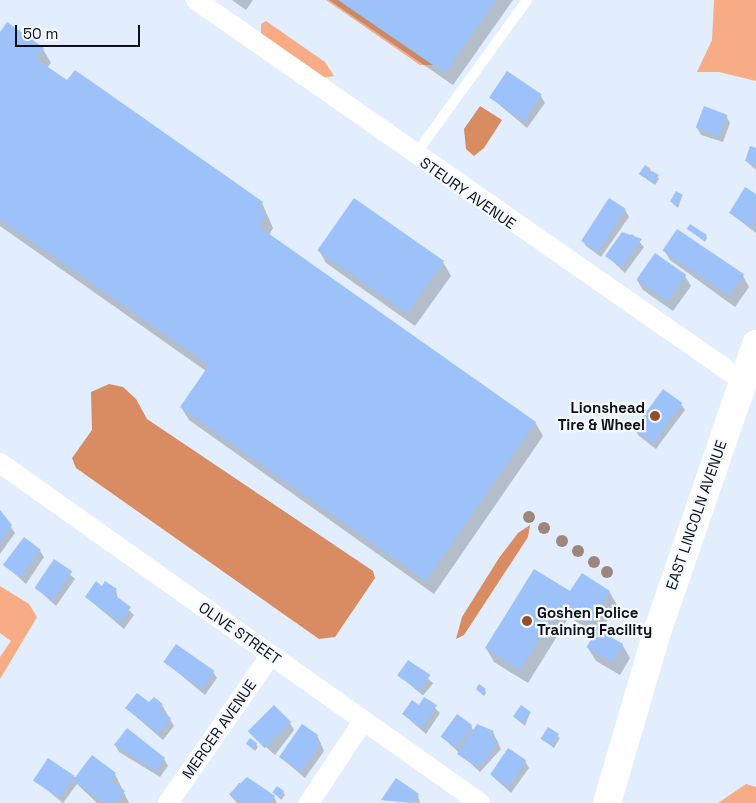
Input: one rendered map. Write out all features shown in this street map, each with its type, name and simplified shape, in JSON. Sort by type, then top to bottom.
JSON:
[{"type":"main road","name":"EAST LINCOLN AVENUE","points":[[607,803],[656,634],[756,344]]},
{"type":"street","name":"STEURY AVENUE","points":[[196,0],[415,155],[743,381]]},
{"type":"street","name":"OLIVE STREET","points":[[0,463],[480,803]]},
{"type":"street","name":"MERCER AVENUE","points":[[168,803],[271,655]]},
{"type":"street","points":[[309,803],[363,721]]},
{"type":"lane","points":[[415,155],[527,0]]},
{"type":"shaded area","points":[[326,0],[338,0],[433,65],[420,65]]},
{"type":"shaded area","points":[[714,0],[756,0],[756,81],[719,72],[697,72],[712,40]]},
{"type":"shaded area","points":[[266,21],[325,62],[334,76],[322,78],[261,35],[261,24]]},
{"type":"shaded area","points":[[480,106],[502,120],[484,148],[474,156],[466,149],[464,129]]},
{"type":"shaded area","points":[[109,384],[123,387],[136,399],[147,419],[373,571],[375,578],[335,637],[319,639],[76,468],[72,458],[92,430],[91,392]]},
{"type":"shaded area","points":[[530,525],[528,537],[464,635],[456,639],[462,617],[499,558],[518,533]]},
{"type":"shaded area","points":[[0,586],[29,604],[37,617],[0,679],[0,657],[11,641],[0,633]]},
{"type":"shaded area","points":[[746,784],[756,787],[756,803],[718,803]]},
{"type":"building","points":[[339,0],[496,0],[445,73]]},
{"type":"building","points":[[7,22],[44,48],[36,59],[67,80],[75,70],[263,202],[259,208],[266,213],[258,226],[536,422],[426,581],[180,407],[209,365],[0,219],[0,32]]},
{"type":"building","points":[[507,71],[542,94],[524,121],[489,98]]},
{"type":"building","points":[[704,106],[727,115],[719,136],[696,127]]},
{"type":"building","points":[[750,146],[756,148],[756,165],[745,161]]},
{"type":"building","points":[[645,165],[651,169],[645,178],[639,174]]},
{"type":"building","points":[[652,171],[659,175],[653,183],[646,179]]},
{"type":"building","points":[[745,187],[756,194],[753,228],[729,213]]},
{"type":"building","points":[[676,191],[683,195],[677,205],[670,201]]},
{"type":"building","points":[[354,198],[444,261],[407,314],[317,250]]},
{"type":"building","points":[[609,198],[626,209],[598,252],[581,241]]},
{"type":"building","points":[[690,224],[707,235],[704,240],[687,229]]},
{"type":"building","points":[[677,229],[744,274],[730,296],[662,251]]},
{"type":"building","points":[[622,232],[642,239],[621,267],[605,256]]},
{"type":"building","points":[[655,253],[686,275],[668,301],[637,279]]},
{"type":"building","points":[[663,389],[682,403],[653,444],[634,429]]},
{"type":"building","points":[[0,510],[12,525],[0,543]]},
{"type":"building","points":[[24,537],[41,550],[20,578],[3,565]]},
{"type":"building","points":[[54,559],[72,571],[53,600],[34,588]]},
{"type":"building","points":[[534,569],[570,591],[582,573],[610,591],[590,623],[561,605],[520,670],[485,648]]},
{"type":"building","points":[[96,581],[102,586],[105,581],[117,589],[113,594],[131,607],[120,623],[85,597]]},
{"type":"building","points":[[597,629],[623,644],[612,662],[586,647]]},
{"type":"building","points":[[176,644],[215,671],[202,689],[163,662]]},
{"type":"building","points":[[408,660],[430,675],[420,691],[397,676]]},
{"type":"building","points":[[479,684],[486,689],[482,694],[476,689]]},
{"type":"building","points":[[137,693],[149,702],[154,697],[163,704],[159,709],[171,718],[159,734],[125,708]]},
{"type":"building","points":[[424,697],[437,705],[422,728],[402,714],[412,700],[419,705]]},
{"type":"building","points":[[274,705],[291,722],[265,748],[248,731]]},
{"type":"building","points":[[521,705],[531,712],[523,723],[513,716]]},
{"type":"building","points":[[457,714],[472,725],[456,748],[441,737]]},
{"type":"building","points":[[302,724],[318,735],[315,739],[321,743],[301,772],[279,757]]},
{"type":"building","points":[[477,724],[494,731],[491,736],[498,741],[484,763],[475,766],[457,754]]},
{"type":"building","points":[[548,727],[559,734],[552,746],[541,739]]},
{"type":"building","points":[[127,728],[165,758],[156,771],[114,745]]},
{"type":"building","points":[[250,738],[257,743],[253,749],[246,744]]},
{"type":"building","points":[[508,748],[526,760],[508,787],[490,775]]},
{"type":"building","points":[[92,755],[116,773],[110,780],[125,791],[116,803],[103,803],[73,780]]},
{"type":"building","points":[[48,758],[75,776],[59,798],[33,780]]},
{"type":"building","points":[[247,777],[275,796],[270,803],[241,803],[229,794]]},
{"type":"building","points":[[396,778],[419,794],[412,803],[381,800]]},
{"type":"building","points":[[277,786],[284,791],[280,798],[272,792]]},
{"type":"place","name":"Lionshead Tire & Wheel","points":[[655,416]]},
{"type":"place","name":"Goshen Police Training Facility","points":[[527,621]]}]
